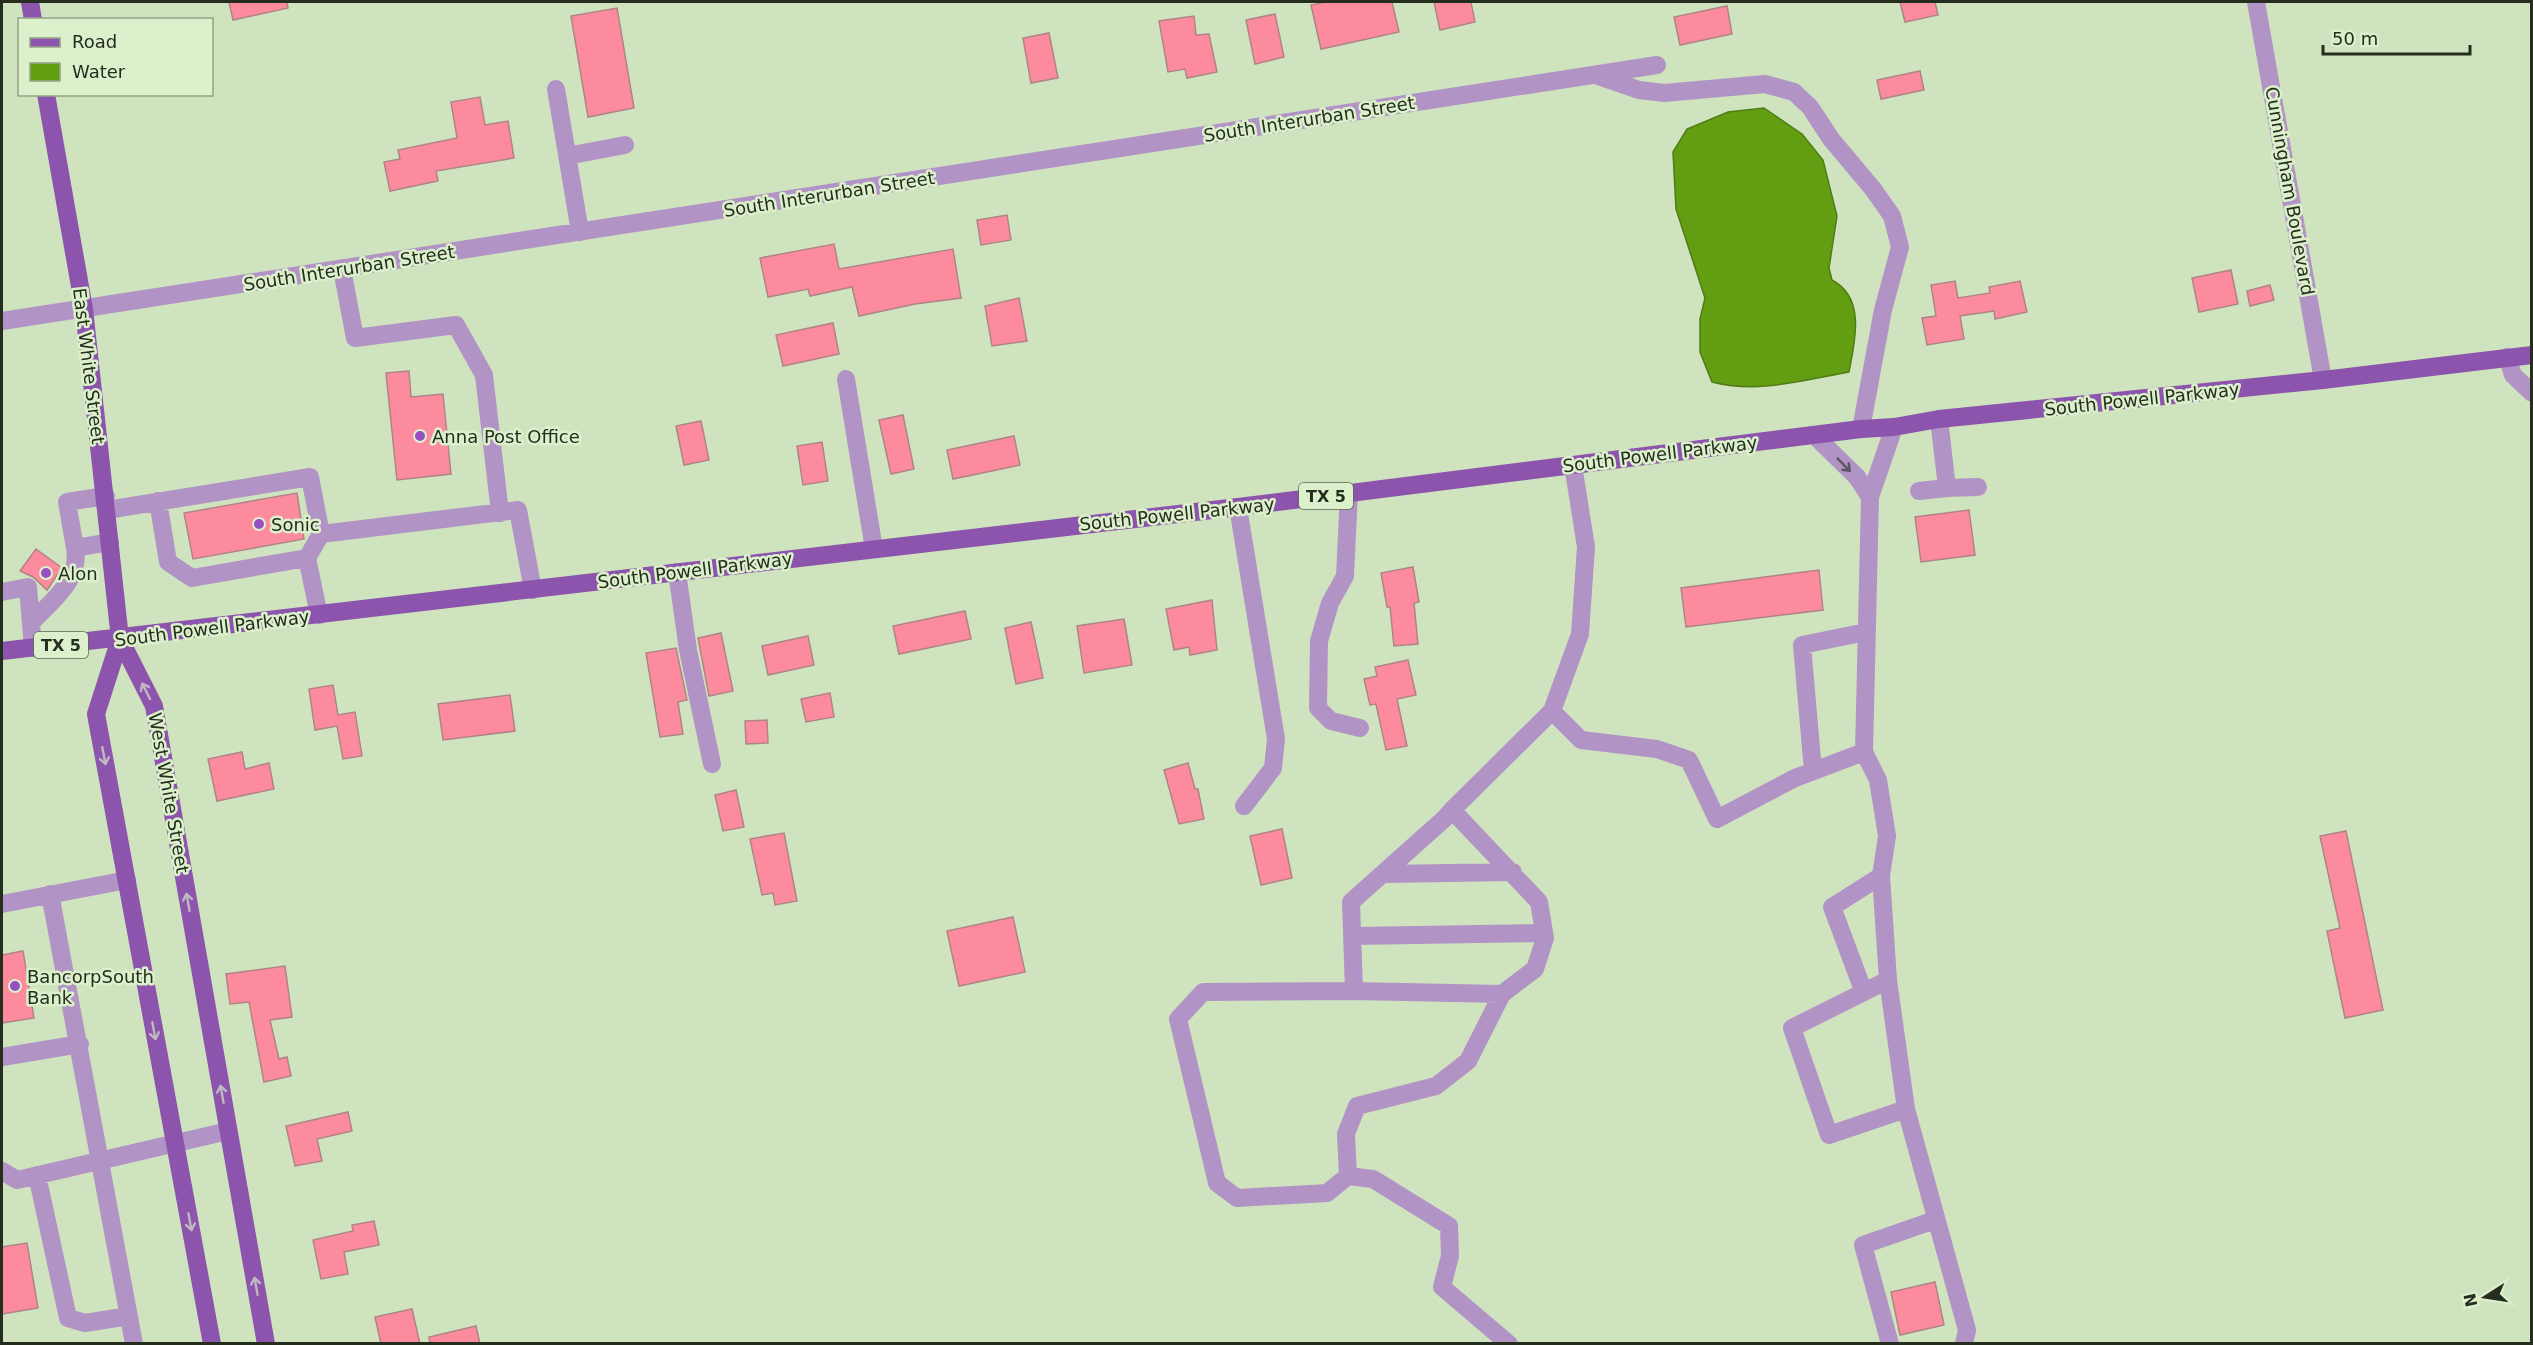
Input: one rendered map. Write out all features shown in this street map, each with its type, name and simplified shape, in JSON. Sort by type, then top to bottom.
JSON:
[{"type":"main road","points":[[30,2],[33,18]]},
{"type":"main road","name":"East White Street","points":[[46,96],[84,309],[120,639]]},
{"type":"main road","name":"South Powell Parkway","points":[[2,651],[1238,507],[1861,429],[1894,427],[1939,419],[2323,380],[2532,354]]},
{"type":"main road","points":[[120,639],[96,714],[212,1344]]},
{"type":"main road","name":"West White Street","points":[[120,639],[154,706],[266,1344]]},
{"type":"street","name":"Cunningham Boulevard","points":[[2256,2],[2323,380]]},
{"type":"street","name":"South Interurban Street","points":[[2,321],[1657,65]]},
{"type":"street","points":[[1596,75],[1639,90],[1664,93],[1765,84],[1794,92],[1810,107],[1830,139],[1873,189],[1892,216],[1900,247],[1883,310],[1861,429]]},
{"type":"street","points":[[556,88],[580,232]]},
{"type":"street","points":[[567,156],[626,145]]},
{"type":"street","points":[[342,269],[355,338],[456,325],[484,375],[500,513]]},
{"type":"street","points":[[2507,357],[2513,375],[2532,393]]},
{"type":"street","points":[[846,379],[874,549]]},
{"type":"street","points":[[1939,419],[1947,488]]},
{"type":"street","points":[[1894,427],[1870,497],[1864,752],[1878,780],[1887,836],[1881,876],[1888,980],[1906,1109],[1967,1330],[1964,1344]]},
{"type":"street","points":[[1814,435],[1857,477],[1870,497]]},
{"type":"street","points":[[1354,991],[1352,902],[1385,874],[1552,711],[1580,634],[1586,547],[1573,465]]},
{"type":"street","points":[[31,623],[72,579],[77,561],[67,502],[158,501],[310,477],[321,534],[307,558],[319,615]]},
{"type":"street","points":[[1919,490],[1977,487]]},
{"type":"street","points":[[1349,493],[1345,576],[1330,603],[1319,641],[1317,708],[1331,721],[1360,728]]},
{"type":"street","points":[[158,501],[168,562],[192,578],[307,558]]},
{"type":"street","points":[[1238,507],[1276,739],[1273,768],[1244,806]]},
{"type":"street","points":[[321,534],[518,510],[532,590]]},
{"type":"street","points":[[75,548],[110,542]]},
{"type":"street","points":[[677,572],[688,650],[712,764]]},
{"type":"street","points":[[2,592],[28,587],[33,648]]},
{"type":"street","points":[[1814,771],[1802,645],[1866,632]]},
{"type":"street","points":[[1552,711],[1581,740],[1657,749],[1689,760],[1717,819],[1814,771],[1864,752]]},
{"type":"street","points":[[1348,1176],[1346,1134],[1357,1106],[1436,1086],[1468,1061],[1502,994],[1535,969],[1545,938],[1539,902],[1452,810]]},
{"type":"street","points":[[1385,874],[1513,872]]},
{"type":"street","points":[[1863,990],[1832,907],[1881,876]]},
{"type":"street","points":[[2,903],[127,880]]},
{"type":"street","points":[[51,894],[102,1160],[134,1344]]},
{"type":"street","points":[[1353,936],[1544,933]]},
{"type":"street","points":[[1888,980],[1863,990],[1792,1028],[1829,1135],[1906,1109]]},
{"type":"street","points":[[1502,994],[1354,991],[1203,992],[1178,1019],[1217,1183],[1237,1198],[1328,1193],[1348,1176],[1373,1179],[1449,1226],[1450,1256],[1442,1287],[1509,1344]]},
{"type":"street","points":[[2,1057],[80,1044]]},
{"type":"street","points":[[2,1172],[17,1179],[228,1131]]},
{"type":"street","points":[[38,1175],[68,1318],[85,1323],[129,1316]]},
{"type":"street","points":[[1890,1344],[1863,1245],[1935,1220]]},
{"type":"water","points":[[1764,108],[1802,134],[1823,160],[1837,216],[1829,268],[1832,280],[1843,288],[1850,298],[1854,309],[1855,334],[1849,372],[1798,382],[1746,387],[1712,382],[1700,352],[1700,319],[1705,298],[1676,209],[1673,152],[1687,129],[1728,112]]},
{"type":"building","points":[[229,2],[287,2],[288,8],[233,20]]},
{"type":"building","points":[[1326,2],[1392,2],[1399,32],[1321,49],[1311,5]]},
{"type":"building","points":[[1434,2],[1471,2],[1475,22],[1440,30]]},
{"type":"building","points":[[1900,2],[1935,2],[1938,15],[1905,22]]},
{"type":"building","points":[[1727,6],[1732,34],[1680,45],[1674,17]]},
{"type":"building","points":[[617,8],[634,108],[588,117],[571,16]]},
{"type":"building","points":[[1275,14],[1284,57],[1255,64],[1246,20]]},
{"type":"building","points":[[1194,16],[1196,35],[1209,34],[1217,72],[1187,78],[1185,69],[1168,72],[1159,21]]},
{"type":"building","points":[[1049,33],[1058,78],[1031,83],[1023,38]]},
{"type":"building","points":[[1920,71],[1924,90],[1881,99],[1877,80]]},
{"type":"building","points":[[480,97],[485,125],[508,121],[514,158],[436,171],[438,181],[390,191],[384,162],[400,159],[398,150],[457,138],[451,102]]},
{"type":"building","points":[[1007,215],[1011,240],[981,245],[977,220]]},
{"type":"building","points":[[834,244],[839,269],[953,249],[961,298],[915,304],[859,316],[852,287],[810,296],[808,289],[768,297],[760,258]]},
{"type":"building","points":[[2231,270],[2238,304],[2199,312],[2192,278]]},
{"type":"building","points":[[1955,281],[1958,298],[1990,293],[1989,287],[2020,281],[2027,312],[1995,319],[1994,311],[1960,316],[1964,339],[1927,345],[1922,318],[1936,316],[1931,285]]},
{"type":"building","points":[[2270,285],[2274,300],[2250,306],[2247,291]]},
{"type":"building","points":[[1019,298],[1027,341],[992,346],[985,306]]},
{"type":"building","points":[[833,323],[839,354],[783,366],[776,335]]},
{"type":"building","name":"Anna Post Office","points":[[409,371],[411,397],[443,394],[451,474],[397,480],[386,373]]},
{"type":"building","points":[[903,415],[914,469],[891,474],[879,420]]},
{"type":"building","points":[[701,421],[709,460],[684,465],[676,426]]},
{"type":"building","points":[[1014,436],[1020,465],[953,479],[947,450]]},
{"type":"building","points":[[822,442],[828,481],[803,485],[797,446]]},
{"type":"building","name":"Sonic","points":[[297,493],[304,539],[193,559],[184,513]]},
{"type":"building","points":[[1969,510],[1975,555],[1921,562],[1915,517]]},
{"type":"building","name":"Alon","points":[[36,549],[62,568],[47,590],[33,577],[20,571]]},
{"type":"building","points":[[1413,567],[1419,602],[1414,603],[1418,644],[1394,646],[1390,607],[1387,607],[1381,573]]},
{"type":"building","points":[[1819,570],[1823,610],[1686,627],[1681,588]]},
{"type":"building","points":[[1212,600],[1217,650],[1190,655],[1189,647],[1174,650],[1166,609]]},
{"type":"building","points":[[965,611],[971,639],[899,654],[893,626]]},
{"type":"building","points":[[1124,619],[1132,665],[1084,673],[1077,626]]},
{"type":"building","points":[[1031,622],[1043,678],[1016,684],[1005,628]]},
{"type":"building","points":[[721,633],[733,691],[709,696],[698,638]]},
{"type":"building","points":[[808,636],[814,665],[768,675],[762,646]]},
{"type":"building","points":[[676,648],[687,700],[678,702],[683,734],[660,737],[646,653]]},
{"type":"building","points":[[1408,660],[1416,695],[1397,699],[1407,746],[1386,750],[1376,704],[1370,705],[1364,679],[1377,676],[1375,667]]},
{"type":"building","points":[[333,685],[338,715],[355,712],[362,756],[343,759],[337,726],[315,730],[309,689]]},
{"type":"building","points":[[830,693],[834,717],[806,722],[801,699]]},
{"type":"building","points":[[510,695],[515,731],[443,740],[438,704]]},
{"type":"building","points":[[767,720],[768,743],[746,744],[745,721]]},
{"type":"building","points":[[242,752],[245,769],[269,763],[274,789],[217,801],[208,759]]},
{"type":"building","points":[[1188,763],[1195,789],[1198,789],[1204,819],[1179,824],[1164,770]]},
{"type":"building","points":[[736,790],[744,827],[723,831],[715,795]]},
{"type":"building","points":[[1282,829],[1292,878],[1261,885],[1250,836]]},
{"type":"building","points":[[2346,831],[2383,1010],[2345,1018],[2327,931],[2340,928],[2320,836]]},
{"type":"building","points":[[784,833],[797,901],[775,905],[773,893],[762,895],[750,839]]},
{"type":"building","points":[[1013,917],[1025,972],[959,986],[947,931]]},
{"type":"building","name":"BancorpSouth Bank","points":[[23,951],[34,1018],[2,1023],[2,955]]},
{"type":"building","points":[[285,966],[292,1017],[270,1020],[279,1059],[287,1057],[291,1076],[264,1082],[249,1002],[230,1004],[226,974]]},
{"type":"building","points":[[348,1112],[352,1131],[317,1139],[322,1161],[295,1166],[286,1126]]},
{"type":"building","points":[[374,1221],[379,1245],[344,1252],[348,1274],[321,1279],[313,1240],[353,1231],[352,1225]]},
{"type":"building","points":[[27,1243],[38,1308],[2,1314],[2,1247]]},
{"type":"building","points":[[1935,1282],[1944,1325],[1900,1335],[1891,1292]]},
{"type":"building","points":[[412,1309],[420,1344],[381,1344],[375,1317]]},
{"type":"building","points":[[476,1326],[480,1344],[430,1344],[429,1337]]},
{"type":"place","name":"Anna Post Office","points":[[420,436]]},
{"type":"place","name":"Sonic","points":[[259,524]]},
{"type":"place","name":"Alon","points":[[46,573]]},
{"type":"place","name":"BancorpSouth Bank","points":[[15,986]]}]
